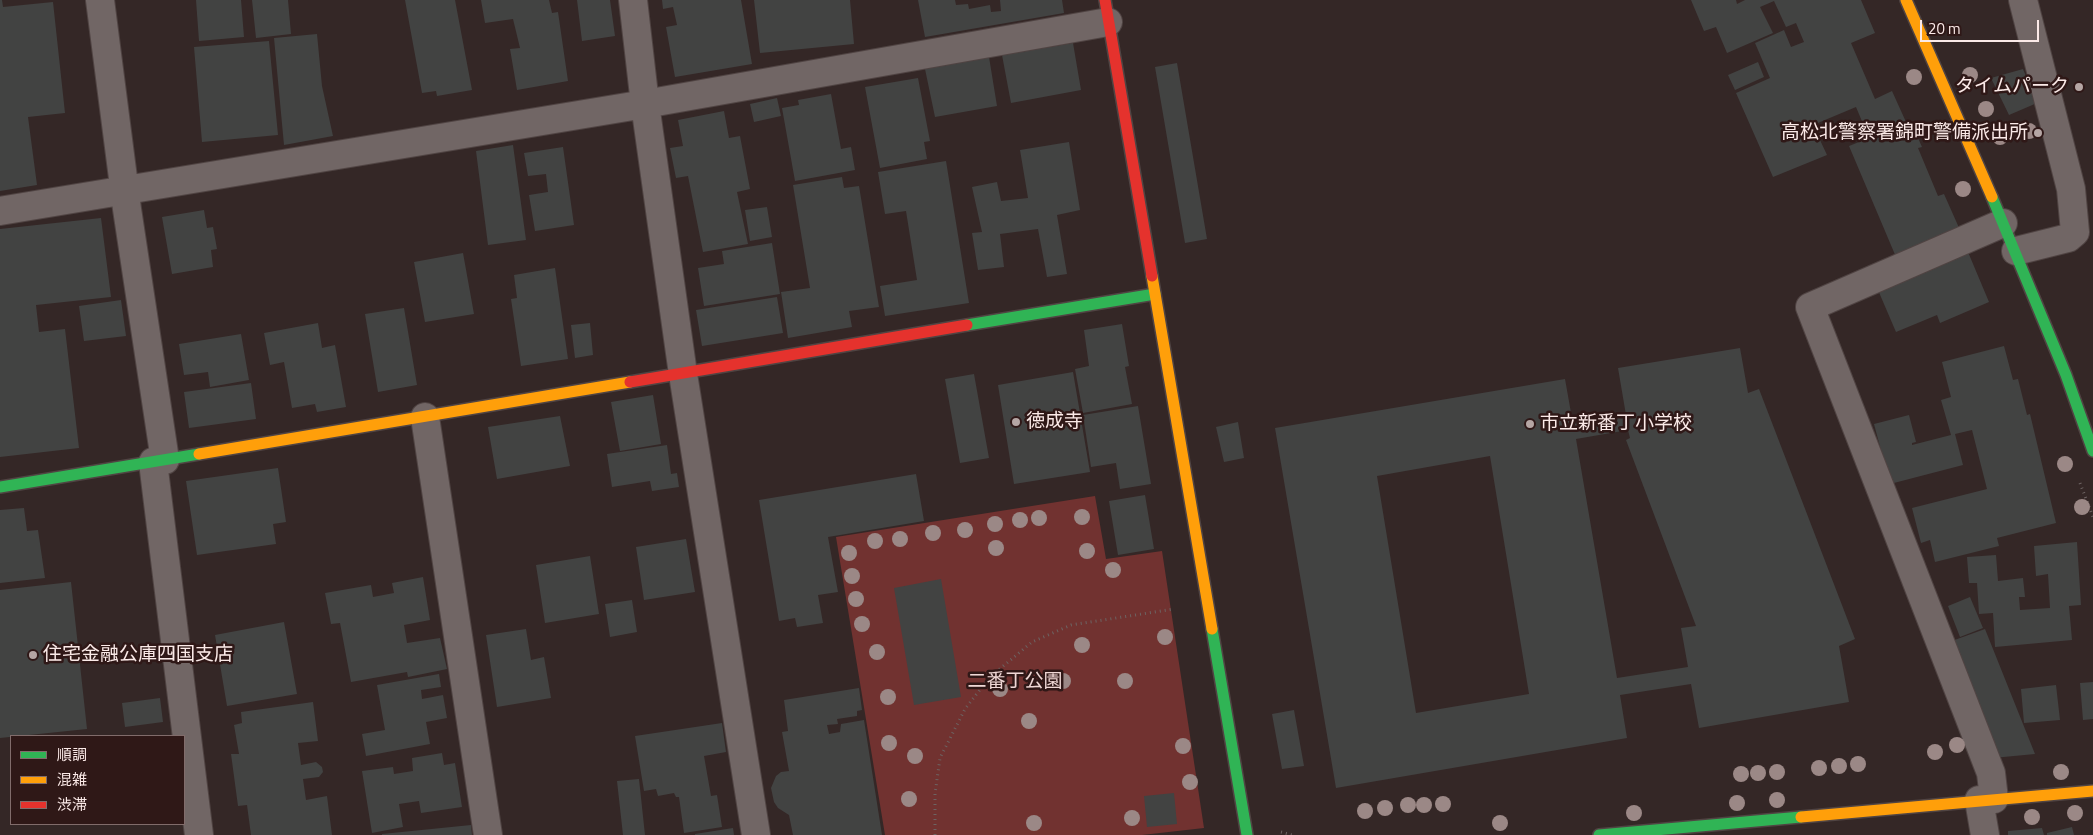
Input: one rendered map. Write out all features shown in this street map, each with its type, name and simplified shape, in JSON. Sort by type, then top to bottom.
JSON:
[{"type":"street","points":[[100,0],[159,461],[199,835]]},
{"type":"street","points":[[633,0],[645,104],[683,374],[756,835]]},
{"type":"street","points":[[1906,0],[2016,251],[2066,375],[2093,451]]},
{"type":"street","points":[[2016,251],[2068,238],[2084,230],[2023,0]]},
{"type":"street","points":[[0,211],[645,104],[1106,11],[1248,835]]},
{"type":"street","points":[[1985,835],[1986,800],[1991,773],[1810,307],[2003,223]]},
{"type":"street","points":[[0,487],[1155,294]]},
{"type":"street","points":[[425,417],[488,835]]},
{"type":"street","points":[[1599,835],[1734,829],[1986,800],[2093,791]]},
{"type":"path","points":[[935,835],[935,794],[940,758],[965,709],[990,678],[1032,642],[1071,625],[1180,608]]},
{"type":"green space","name":"二番丁公園","points":[[1095,496],[1106,559],[1162,551],[1204,828],[1142,835],[885,835],[836,537]]},
{"type":"building","points":[[0,0],[2,0],[3,7],[53,2],[65,113],[28,117],[37,185],[0,191]]},
{"type":"building","points":[[196,0],[241,0],[244,37],[199,41]]},
{"type":"building","points":[[252,0],[288,0],[291,34],[256,38]]},
{"type":"building","points":[[405,0],[455,0],[472,90],[437,96],[436,91],[422,93]]},
{"type":"building","points":[[481,0],[549,0],[552,13],[558,12],[568,81],[517,90],[510,49],[520,48],[513,19],[485,23]]},
{"type":"building","points":[[577,0],[610,0],[615,36],[582,41]]},
{"type":"building","points":[[662,0],[741,0],[752,64],[675,77],[666,27],[677,25],[673,7],[663,9]]},
{"type":"building","points":[[754,0],[850,0],[854,44],[760,53]]},
{"type":"building","points":[[918,0],[955,0],[956,5],[968,4],[969,9],[990,5],[991,12],[1001,11],[1000,0],[1062,0],[1064,13],[925,37]]},
{"type":"building","points":[[1691,0],[1736,0],[1737,4],[1745,0],[1861,0],[1875,33],[1851,43],[1875,99],[1892,91],[1906,122],[1910,120],[1922,147],[1918,148],[1938,196],[1944,194],[1960,230],[1896,257],[1849,146],[1869,138],[1856,107],[1813,125],[1827,155],[1773,177],[1736,93],[1770,78],[1755,43],[1784,30],[1791,47],[1804,42],[1796,23],[1786,27],[1774,1],[1760,7],[1773,33],[1727,53],[1716,27],[1704,31]]},
{"type":"building","points":[[317,34],[322,86],[333,136],[284,145],[274,38]]},
{"type":"building","points":[[269,41],[278,135],[202,142],[194,47]]},
{"type":"building","points":[[1073,43],[1081,90],[1011,103],[1002,55]]},
{"type":"building","points":[[989,57],[997,106],[935,117],[925,69]]},
{"type":"building","points":[[1758,62],[1764,77],[1735,90],[1728,75]]},
{"type":"building","points":[[1177,63],[1207,239],[1185,243],[1155,67]]},
{"type":"building","points":[[2023,69],[2037,103],[2009,115],[1991,78]]},
{"type":"building","points":[[918,78],[930,141],[924,142],[927,159],[880,168],[865,87]]},
{"type":"building","points":[[831,94],[841,149],[851,147],[855,170],[795,181],[782,108],[799,105],[798,100]]},
{"type":"building","points":[[777,98],[781,116],[754,122],[750,104]]},
{"type":"building","points":[[724,111],[729,138],[740,136],[750,189],[737,192],[748,244],[703,252],[688,176],[676,178],[670,148],[683,146],[678,120]]},
{"type":"building","points":[[1069,142],[1080,210],[1057,215],[1067,274],[1047,277],[1038,229],[1000,234],[1004,267],[978,270],[972,233],[982,232],[972,187],[997,182],[1001,201],[1028,198],[1020,150]]},
{"type":"building","points":[[513,145],[526,240],[488,245],[476,151]]},
{"type":"building","points":[[563,147],[574,225],[535,231],[529,195],[548,192],[546,174],[528,176],[524,153]]},
{"type":"building","points":[[946,161],[969,303],[885,316],[880,286],[917,280],[906,211],[885,214],[878,172]]},
{"type":"building","points":[[842,177],[844,188],[859,186],[879,307],[849,311],[852,327],[788,338],[781,292],[810,288],[793,185]]},
{"type":"building","points":[[767,207],[772,237],[750,241],[745,210]]},
{"type":"building","points":[[204,210],[207,228],[213,227],[217,249],[211,250],[213,267],[172,274],[162,217]]},
{"type":"building","points":[[101,218],[111,297],[36,305],[39,332],[65,329],[79,448],[0,457],[0,229]]},
{"type":"building","points":[[772,243],[780,294],[704,306],[698,268],[724,264],[722,251]]},
{"type":"building","points":[[1968,252],[1989,302],[1940,323],[1937,315],[1896,332],[1878,290]]},
{"type":"building","points":[[463,253],[474,314],[425,322],[414,262]]},
{"type":"building","points":[[555,268],[568,359],[521,366],[511,299],[517,298],[514,275]]},
{"type":"building","points":[[777,297],[783,333],[702,346],[696,310]]},
{"type":"building","points":[[121,300],[126,336],[84,341],[79,306]]},
{"type":"building","points":[[404,308],[417,385],[378,392],[365,314]]},
{"type":"building","points":[[318,323],[322,348],[335,345],[346,407],[317,412],[315,404],[292,408],[284,362],[270,365],[264,333]]},
{"type":"building","points":[[590,323],[593,355],[575,358],[571,325]]},
{"type":"building","points":[[1122,324],[1129,366],[1125,367],[1132,404],[1083,413],[1075,369],[1089,366],[1084,330]]},
{"type":"building","points":[[241,334],[249,380],[210,387],[208,372],[184,375],[179,344]]},
{"type":"building","points":[[2004,346],[2013,380],[2018,379],[2027,415],[2030,414],[2056,523],[1997,538],[1999,546],[1935,562],[1930,540],[1921,543],[1912,508],[1987,489],[1972,430],[1955,434],[1963,465],[1890,484],[1874,424],[1909,415],[1916,442],[1912,443],[1912,445],[1951,435],[1941,400],[1951,397],[1942,362]]},
{"type":"building","points":[[1740,348],[1748,393],[1759,389],[1855,639],[1839,646],[1849,702],[1699,728],[1691,684],[1620,695],[1627,738],[1336,788],[1275,428],[1565,379],[1573,424],[1626,415],[1618,368]],"holes":[[[1628,430],[1630,438],[1626,440],[1696,626],[1681,628],[1688,667],[1617,678],[1576,439]],[[1490,456],[1529,694],[1416,713],[1377,476]]]},
{"type":"building","points":[[1073,372],[1090,472],[1014,484],[998,385]]},
{"type":"building","points":[[974,374],[989,458],[960,463],[945,379]]},
{"type":"building","points":[[251,383],[256,419],[189,428],[184,392]]},
{"type":"building","points":[[653,395],[661,444],[620,451],[611,402]]},
{"type":"building","points":[[1138,406],[1151,484],[1120,489],[1116,463],[1091,467],[1083,415]]},
{"type":"building","points":[[560,416],[570,466],[497,479],[488,427]]},
{"type":"building","points":[[1238,422],[1244,458],[1224,462],[1216,427]]},
{"type":"building","points":[[667,445],[671,474],[677,473],[679,487],[652,491],[650,481],[612,487],[607,454]]},
{"type":"building","points":[[278,468],[286,522],[273,524],[276,544],[197,555],[186,481]]},
{"type":"building","points":[[916,474],[924,521],[828,537],[838,592],[818,595],[823,623],[797,627],[795,618],[779,621],[759,500]]},
{"type":"building","points":[[1145,495],[1154,549],[1118,555],[1109,501]]},
{"type":"building","points":[[24,508],[27,531],[38,530],[45,578],[0,583],[0,510]]},
{"type":"building","points":[[686,539],[695,592],[644,600],[636,547]]},
{"type":"building","points":[[2077,542],[2081,605],[2069,606],[2072,640],[1995,647],[1993,613],[1979,614],[1977,583],[1969,583],[1967,557],[1996,555],[1998,581],[2023,578],[2025,597],[2019,597],[2020,610],[2050,608],[2048,574],[2036,576],[2034,546]]},
{"type":"building","points":[[590,556],[599,614],[545,623],[536,565]]},
{"type":"building","points":[[423,577],[430,620],[404,625],[407,643],[440,638],[447,669],[408,677],[407,672],[351,682],[340,623],[331,624],[325,593],[371,585],[373,597],[394,593],[392,583]]},
{"type":"building","points":[[941,579],[961,697],[914,705],[894,588]]},
{"type":"building","points":[[71,582],[87,729],[10,735],[10,737],[0,738],[0,590]]},
{"type":"building","points":[[1970,597],[1983,628],[1960,637],[1948,606]]},
{"type":"building","points":[[632,600],[637,632],[610,637],[605,604]]},
{"type":"building","points":[[284,622],[297,694],[227,706],[215,635]]},
{"type":"building","points":[[526,629],[531,660],[544,657],[551,698],[497,707],[486,635]]},
{"type":"building","points":[[1985,629],[2035,754],[1993,758],[1949,642]]},
{"type":"building","points":[[439,674],[441,687],[421,690],[422,699],[443,695],[447,718],[426,722],[430,744],[366,756],[362,734],[385,730],[377,685]]},
{"type":"building","points":[[2093,682],[2093,719],[2083,720],[2080,683]]},
{"type":"building","points":[[2056,685],[2060,720],[2024,723],[2021,689]]},
{"type":"building","points":[[859,688],[862,710],[857,711],[857,716],[837,719],[838,724],[827,725],[829,734],[840,732],[841,724],[864,720],[882,835],[793,835],[789,815],[778,808],[774,802],[771,788],[776,776],[781,772],[789,771],[782,732],[788,731],[784,700]]},
{"type":"building","points":[[160,698],[163,722],[125,727],[122,703]]},
{"type":"building","points":[[313,702],[318,741],[298,743],[301,765],[316,762],[322,767],[323,772],[319,777],[303,779],[306,800],[327,796],[332,835],[251,835],[247,805],[238,806],[231,754],[239,754],[234,725],[242,723],[241,712]]},
{"type":"building","points":[[1294,710],[1304,766],[1282,769],[1272,714]]},
{"type":"building","points":[[722,723],[726,752],[704,756],[711,796],[717,795],[722,827],[684,833],[679,797],[676,797],[674,793],[658,796],[656,789],[644,791],[635,736]]},
{"type":"building","points":[[442,753],[444,765],[455,763],[462,807],[421,813],[419,801],[399,804],[403,827],[372,833],[362,771],[393,767],[394,774],[413,771],[412,758]]},
{"type":"building","points":[[639,779],[645,835],[623,835],[617,781]]},
{"type":"building","points":[[1174,793],[1177,824],[1147,827],[1144,796]]},
{"type":"building","points":[[471,825],[472,835],[382,835],[382,834]]},
{"type":"building","points":[[2072,827],[2074,835],[2047,835],[2047,833]]},
{"type":"building","points":[[733,828],[734,835],[695,835],[695,834]]},
{"type":"building","points":[[2042,828],[2044,835],[2008,835],[2008,831]]},
{"type":"traffic: fast","points":[[1992,197],[2066,375],[2093,451]]},
{"type":"traffic: fast","points":[[967,325],[1155,294]]},
{"type":"traffic: fast","points":[[0,487],[199,454]]},
{"type":"traffic: fast","points":[[1212,629],[1247,835]]},
{"type":"traffic: fast","points":[[1599,835],[1801,817]]},
{"type":"traffic: slow","points":[[1906,0],[1992,197]]},
{"type":"traffic: slow","points":[[1152,276],[1212,629]]},
{"type":"traffic: slow","points":[[199,454],[630,382]]},
{"type":"traffic: slow","points":[[1801,817],[2093,791]]},
{"type":"traffic: jam","points":[[1105,0],[1152,276]]},
{"type":"traffic: jam","points":[[630,382],[967,325]]},
{"type":"place","name":"タイムパーク","points":[[2079,87]]},
{"type":"place","name":"高松北警察署錦町警備派出所","points":[[2038,133]]},
{"type":"place","name":"徳成寺","points":[[1016,422]]},
{"type":"place","name":"市立新番丁小学校","points":[[1530,424]]},
{"type":"place","name":"住宅金融公庫四国支店","points":[[33,655]]}]
